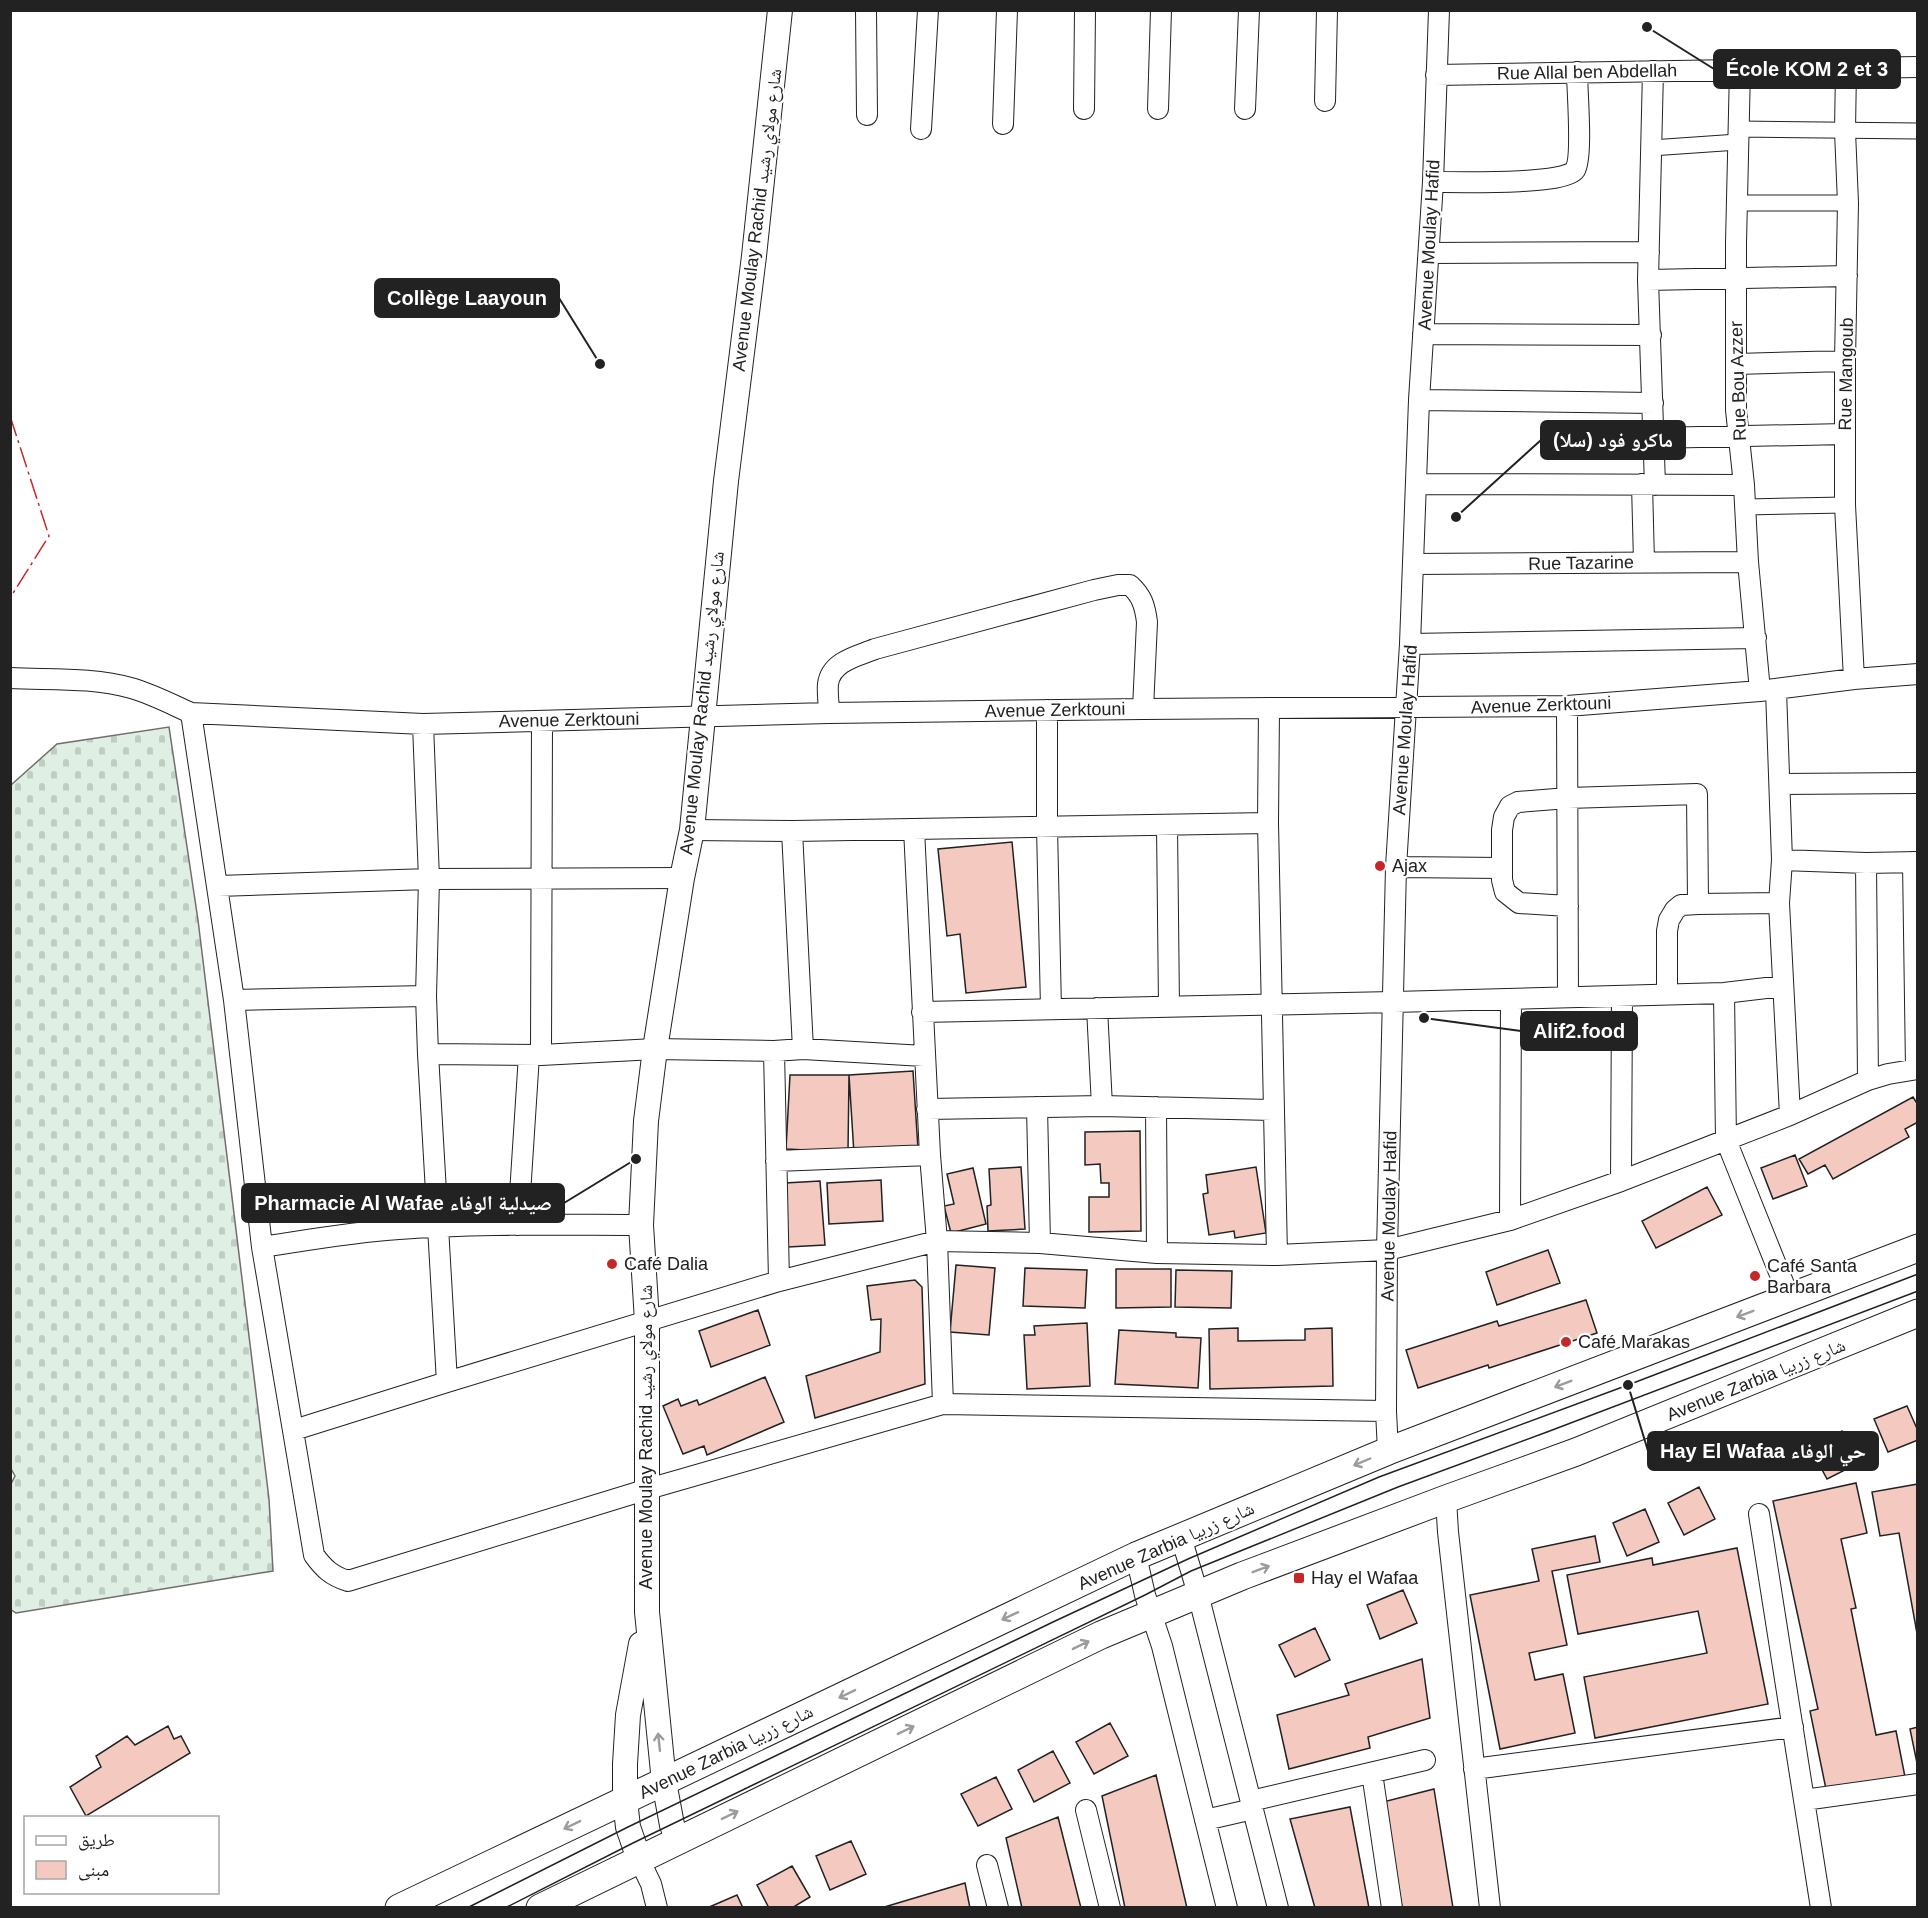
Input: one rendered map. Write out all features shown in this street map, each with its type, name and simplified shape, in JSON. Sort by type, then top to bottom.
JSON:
[{"type":"main road","name":"Avenue Zarbia شارع زربيا","points":[[399,1908],[1136,1556],[1388,1451],[1917,1248]]},
{"type":"main road","name":"Avenue Zarbia شارع زربيا","points":[[540,1908],[1101,1635],[1198,1594],[1576,1452],[1917,1314]]},
{"type":"street","name":"Avenue Moulay Rachid شارع مولاي رشيد","points":[[678,1841],[672,1825],[664,1782],[647,1612],[647,1321],[641,1225],[646,1121],[682,878],[692,830],[724,493],[754,256],[780,10]]},
{"type":"street","points":[[866,10],[867,115]]},
{"type":"street","points":[[921,129],[928,10]]},
{"type":"street","points":[[1003,124],[1007,10]]},
{"type":"street","points":[[1084,109],[1085,10]]},
{"type":"street","points":[[1158,109],[1161,10]]},
{"type":"street","points":[[1245,109],[1249,10]]},
{"type":"street","points":[[1325,101],[1327,10]]},
{"type":"street","name":"Avenue Moulay Hafid","points":[[1388,1451],[1386,1411],[1387,1250],[1396,867],[1410,644],[1419,400],[1433,182],[1439,10]]},
{"type":"street","name":"Rue Allal ben Abdellah","points":[[1436,75],[1917,67]]},
{"type":"street","name":"Rue Mangoub","points":[[1846,68],[1845,131],[1848,203],[1845,505],[1854,679]]},
{"type":"street","name":"Rue Bou Azzer","points":[[1740,69],[1736,278],[1738,436],[1756,638],[1768,690],[1780,784],[1782,860],[1779,903],[1790,1115]]},
{"type":"street","points":[[1644,562],[1653,438],[1648,280],[1653,71]]},
{"type":"street","points":[[1433,182],[1545,180],[1565,177],[1572,173],[1577,167],[1579,152],[1577,72]]},
{"type":"street","points":[[1651,148],[1739,135],[1917,131]]},
{"type":"street","points":[[1737,203],[1848,203]]},
{"type":"street","points":[[1429,253],[1649,252]]},
{"type":"street","points":[[1648,280],[1847,276]]},
{"type":"street","points":[[1423,334],[1651,335]]},
{"type":"street","points":[[1736,364],[1845,361]]},
{"type":"street","points":[[1419,400],[1653,403]]},
{"type":"street","points":[[1653,438],[1845,434]]},
{"type":"street","points":[[1416,484],[1744,485]]},
{"type":"street","points":[[1746,507],[1845,505]]},
{"type":"street","name":"Rue Tazarine","points":[[1413,564],[1748,562]]},
{"type":"street","points":[[830,713],[828,682],[832,672],[840,663],[875,649],[1118,585],[1130,585],[1142,598],[1146,609],[1143,709]]},
{"type":"street","points":[[1410,644],[1756,638]]},
{"type":"street","name":"Avenue Zerktouni","points":[[191,713],[423,724],[830,713],[1567,706],[1768,690],[1917,674]]},
{"type":"street","points":[[10,678],[96,682],[129,687],[191,713],[234,1000],[262,1247],[314,1555],[323,1568],[334,1577],[348,1581],[648,1489],[943,1404],[1386,1411]]},
{"type":"street","points":[[1567,706],[1568,997]]},
{"type":"street","points":[[1269,708],[1268,823],[1277,1255]]},
{"type":"street","points":[[1047,710],[1047,827],[1052,1009]]},
{"type":"street","points":[[518,1225],[535,1055],[541,879],[542,721]]},
{"type":"street","points":[[423,724],[429,879],[426,996],[428,1054],[447,1382]]},
{"type":"street","points":[[1780,784],[1917,783]]},
{"type":"street","points":[[1568,906],[1519,903],[1508,896],[1503,887],[1502,830],[1506,810],[1518,802],[1697,794],[1698,904]]},
{"type":"street","points":[[692,830],[792,831],[1268,823]]},
{"type":"street","points":[[1167,825],[1169,1007]]},
{"type":"street","points":[[914,829],[924,1056],[937,1241],[943,1404]]},
{"type":"street","points":[[792,831],[803,1049]]},
{"type":"street","points":[[294,1430],[779,1281],[937,1241],[1040,1243],[1157,1253],[1277,1255],[1387,1250],[1510,1220],[1621,1181],[1790,1115],[1868,1080],[1917,1069],[1915,862],[1782,860]]},
{"type":"street","points":[[1866,863],[1868,1080]]},
{"type":"street","points":[[1396,867],[1502,868]]},
{"type":"street","points":[[218,886],[429,879],[682,878]]},
{"type":"street","points":[[1667,994],[1667,931],[1669,920],[1681,905],[1779,903]]},
{"type":"street","points":[[922,1012],[1724,993],[1783,986]]},
{"type":"street","points":[[1724,993],[1726,1140],[1789,1297]]},
{"type":"street","points":[[234,1000],[426,996]]},
{"type":"street","points":[[1621,1181],[1622,996]]},
{"type":"street","points":[[1510,1220],[1511,999]]},
{"type":"street","points":[[1097,1008],[1102,1106]]},
{"type":"street","points":[[428,1054],[535,1055],[655,1049],[803,1049],[924,1056]]},
{"type":"street","points":[[774,1050],[779,1281]]},
{"type":"street","points":[[927,1109],[1102,1106],[1274,1110]]},
{"type":"street","points":[[1037,1107],[1040,1243]]},
{"type":"street","points":[[1156,1107],[1157,1253]]},
{"type":"street","points":[[776,1161],[930,1155]]},
{"type":"street","points":[[262,1247],[344,1234],[439,1226],[641,1225]]},
{"type":"street","points":[[1446,1499],[1490,1908]]},
{"type":"street","points":[[1759,1514],[1821,1908]]},
{"type":"street","points":[[1181,1537],[1198,1594],[1278,1908]]},
{"type":"street","points":[[1136,1556],[1145,1595],[1162,1646],[1227,1908]]},
{"type":"street","name":"Avenue Moulay Rachid شارع مولاي رشيد","points":[[639,1859],[628,1827],[625,1764],[628,1714],[647,1612]]},
{"type":"street","points":[[1474,1769],[1792,1727]]},
{"type":"street","points":[[1205,1820],[1252,1805],[1425,1760]]},
{"type":"street","points":[[1372,1773],[1392,1908]]},
{"type":"street","points":[[1804,1800],[1917,1784]]},
{"type":"street","points":[[1086,1810],[1110,1908]]},
{"type":"street","points":[[639,1859],[651,1884],[657,1908]]},
{"type":"street","points":[[987,1865],[998,1908]]},
{"type":"green space","points":[[169,727],[198,920],[269,1499],[273,1571],[16,1613],[10,1609],[10,1486],[15,1476],[10,1467],[11,785],[57,744]]},
{"type":"building","points":[[1012,842],[1026,987],[966,993],[960,934],[947,936],[938,849]]},
{"type":"building","points":[[913,1071],[918,1149],[854,1154],[849,1075]]},
{"type":"building","points":[[790,1075],[849,1075],[848,1152],[786,1149]]},
{"type":"building","points":[[1913,1097],[1918,1105],[1918,1122],[1905,1129],[1909,1137],[1833,1179],[1825,1165],[1808,1174],[1799,1159]]},
{"type":"building","points":[[1140,1131],[1141,1231],[1089,1232],[1089,1197],[1109,1197],[1109,1183],[1101,1183],[1100,1164],[1085,1165],[1085,1132]]},
{"type":"building","points":[[1795,1155],[1807,1186],[1773,1199],[1761,1168]]},
{"type":"building","points":[[1021,1167],[1025,1229],[988,1231],[987,1206],[991,1205],[989,1169]]},
{"type":"building","points":[[1256,1167],[1266,1233],[1235,1238],[1234,1231],[1209,1235],[1203,1194],[1208,1193],[1206,1175]]},
{"type":"building","points":[[973,1168],[986,1224],[951,1233],[944,1206],[954,1204],[947,1174]]},
{"type":"building","points":[[881,1180],[883,1221],[829,1224],[827,1183]]},
{"type":"building","points":[[820,1181],[825,1245],[788,1247],[785,1183]]},
{"type":"building","points":[[1707,1187],[1722,1215],[1656,1248],[1642,1221]]},
{"type":"building","points":[[1548,1250],[1560,1283],[1497,1305],[1486,1272]]},
{"type":"building","points":[[956,1265],[995,1268],[989,1335],[950,1332]]},
{"type":"building","points":[[1025,1268],[1087,1270],[1085,1308],[1023,1306]]},
{"type":"building","points":[[1116,1269],[1171,1269],[1171,1307],[1116,1308]]},
{"type":"building","points":[[1176,1270],[1232,1271],[1231,1308],[1175,1307]]},
{"type":"building","points":[[915,1280],[922,1287],[925,1384],[815,1418],[806,1376],[880,1352],[881,1319],[871,1320],[867,1286]]},
{"type":"building","points":[[1586,1300],[1597,1333],[1418,1388],[1406,1350],[1497,1321],[1499,1326]]},
{"type":"building","points":[[758,1310],[770,1345],[711,1367],[699,1331]]},
{"type":"building","points":[[1087,1323],[1090,1386],[1027,1389],[1024,1335],[1035,1335],[1034,1326]]},
{"type":"building","points":[[1238,1328],[1238,1341],[1305,1340],[1305,1329],[1332,1328],[1333,1386],[1210,1389],[1209,1329]]},
{"type":"building","points":[[1119,1330],[1176,1333],[1176,1337],[1201,1338],[1198,1388],[1115,1384]]},
{"type":"building","points":[[765,1377],[784,1422],[707,1455],[704,1446],[683,1454],[663,1406],[678,1399],[681,1406],[697,1400],[699,1405]]},
{"type":"building","points":[[1907,1406],[1918,1431],[1918,1440],[1888,1452],[1874,1419]]},
{"type":"building","points":[[1842,1431],[1859,1463],[1827,1479],[1810,1447]]},
{"type":"building","points":[[1856,1483],[1867,1533],[1841,1539],[1856,1608],[1851,1609],[1876,1735],[1896,1731],[1905,1777],[1827,1794],[1810,1711],[1818,1709],[1773,1501]]},
{"type":"building","points":[[1918,1484],[1918,1639],[1899,1533],[1880,1536],[1872,1492]]},
{"type":"building","points":[[1699,1487],[1715,1519],[1684,1535],[1668,1503]]},
{"type":"building","points":[[1645,1509],[1659,1542],[1627,1556],[1613,1523]]},
{"type":"building","points":[[1595,1536],[1600,1562],[1552,1571],[1567,1645],[1529,1653],[1535,1680],[1563,1674],[1575,1733],[1500,1749],[1470,1595],[1539,1581],[1532,1549]]},
{"type":"building","points":[[1737,1548],[1768,1704],[1595,1738],[1584,1677],[1707,1653],[1698,1611],[1578,1634],[1567,1575],[1652,1558],[1653,1565]]},
{"type":"building","points":[[1403,1590],[1417,1623],[1380,1639],[1367,1605]]},
{"type":"building","points":[[1315,1628],[1330,1660],[1295,1677],[1279,1645]]},
{"type":"building","points":[[1422,1659],[1430,1718],[1368,1737],[1370,1748],[1289,1769],[1277,1715],[1349,1695],[1345,1684]]},
{"type":"building","points":[[1110,1723],[1128,1756],[1094,1774],[1076,1742]]},
{"type":"building","points":[[168,1726],[174,1739],[181,1736],[190,1753],[86,1816],[70,1787],[101,1767],[96,1756],[127,1736],[135,1745]]},
{"type":"building","points":[[1918,1727],[1918,1768],[1910,1729]]},
{"type":"building","points":[[1053,1751],[1070,1783],[1034,1802],[1018,1770]]},
{"type":"building","points":[[1156,1775],[1187,1908],[1125,1908],[1102,1796]]},
{"type":"building","points":[[996,1777],[1012,1809],[978,1826],[961,1794]]},
{"type":"building","points":[[1434,1789],[1453,1908],[1402,1908],[1383,1802]]},
{"type":"building","points":[[1350,1807],[1369,1908],[1315,1908],[1290,1819]]},
{"type":"building","points":[[1058,1817],[1081,1908],[1022,1908],[1006,1838]]},
{"type":"building","points":[[851,1841],[866,1874],[830,1890],[816,1856]]},
{"type":"building","points":[[792,1866],[810,1897],[792,1908],[769,1908],[757,1885]]},
{"type":"building","points":[[965,1883],[970,1908],[881,1908]]},
{"type":"building","points":[[737,1895],[743,1908],[707,1908]]},
{"type":"tram line","points":[[467,1908],[628,1827],[1188,1559],[1379,1477],[1918,1274]]},
{"type":"tram line","points":[[505,1908],[633,1843],[1191,1571],[1398,1487],[1918,1291]]},
{"type":"power","points":[[10,416],[49,536],[10,598]]},
{"type":"place","name":"École KOM 2 et 3","points":[[1647,27]]},
{"type":"place","name":"Collège Laayoun","points":[[600,364]]},
{"type":"place","name":"ماكرو فود (سلا)","points":[[1456,517]]},
{"type":"place","name":"Ajax","points":[[1380,866]]},
{"type":"place","name":"Alif2.food","points":[[1424,1018]]},
{"type":"place","name":"Pharmacie Al Wafae صيدلية الوفاء","points":[[636,1159]]},
{"type":"place","name":"Café Dalia","points":[[612,1264]]},
{"type":"place","name":"Café Santa Barbara","points":[[1755,1276]]},
{"type":"place","name":"Café Marakas","points":[[1566,1342]]},
{"type":"place","name":"Hay El Wafaa حي الوفاء","points":[[1628,1385]]},
{"type":"place","name":"Hay el Wafaa","points":[[1299,1578]]}]
